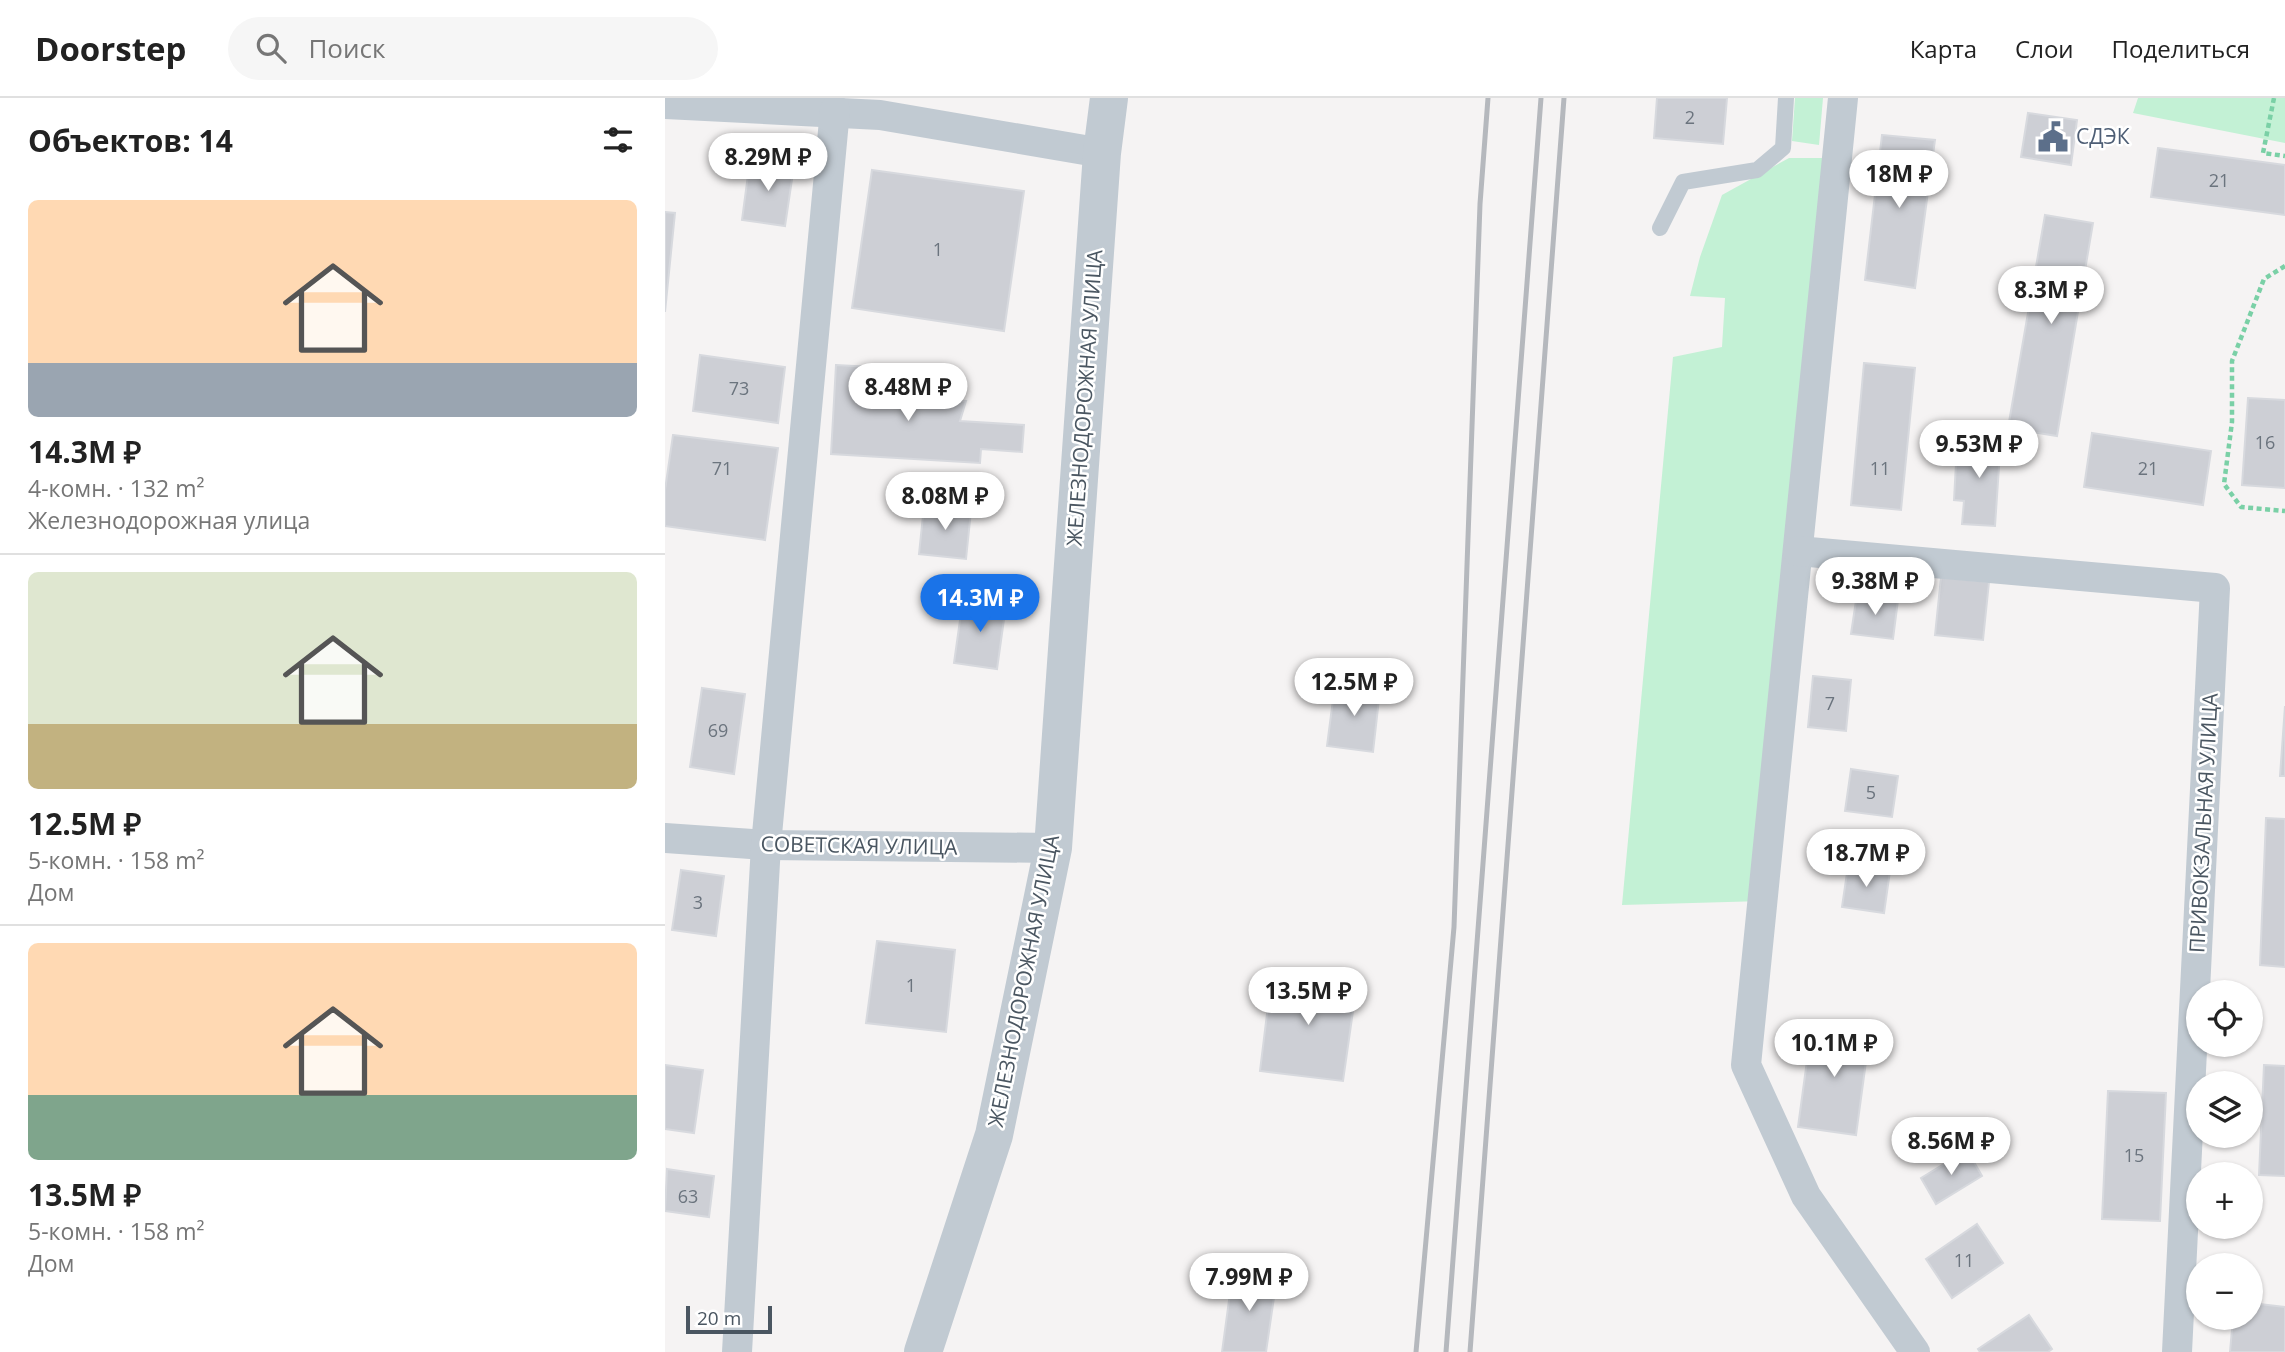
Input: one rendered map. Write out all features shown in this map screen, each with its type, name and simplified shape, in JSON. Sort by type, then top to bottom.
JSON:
[{"type":"street","name":"ЖЕЛЕЗНОДОРОЖНАЯ УЛИЦА","points":[[923,1352],[994,1135],[1053,848],[1102,153],[1109,98]]},
{"type":"street","points":[[1845,100],[1747,1065],[1805,1196],[1915,1352]]},
{"type":"street","points":[[665,104],[880,114],[1102,153]]},
{"type":"street","points":[[737,1352],[766,845],[835,110]]},
{"type":"street","name":"ПРИВОКЗАЛЬНАЯ УЛИЦА","points":[[1798,551],[2215,588],[2177,1352]]},
{"type":"street","name":"СОВЕТСКАЯ УЛИЦА","points":[[665,838],[766,845],[1053,848]]},
{"type":"lane","points":[[1660,228],[1683,181],[1757,170],[1783,148],[1786,98]]},
{"type":"path","points":[[2274,98],[2263,153],[2285,156]]},
{"type":"path","points":[[2285,266],[2264,279],[2232,361],[2232,422],[2224,484],[2241,507],[2285,511]]},
{"type":"green space","points":[[1795,98],[1823,98],[1819,145],[1792,141]]},
{"type":"green space","points":[[2138,98],[2285,98],[2285,143],[2133,113]]},
{"type":"green space","points":[[1789,158],[1837,158],[1763,901],[1622,905],[1673,357],[1722,347],[1725,298],[1690,296],[1700,257],[1722,195]]},
{"type":"building","points":[[1657,98],[1727,98],[1723,144],[1654,138]]},
{"type":"building","points":[[2028,113],[2077,120],[2071,165],[2021,157]]},
{"type":"building","points":[[1882,135],[1935,140],[1915,288],[1865,280]]},
{"type":"building","points":[[2158,148],[2285,165],[2285,215],[2151,197]]},
{"type":"building","points":[[750,160],[794,166],[785,226],[742,220]]},
{"type":"building","points":[[872,170],[1024,191],[1004,331],[852,308]]},
{"type":"building","points":[[665,212],[675,213],[665,312]]},
{"type":"building","points":[[2045,215],[2093,223],[2057,436],[2008,428]]},
{"type":"building","points":[[700,355],[785,367],[778,423],[693,411]]},
{"type":"building","points":[[1864,363],[1915,368],[1901,510],[1851,505]]},
{"type":"building","points":[[836,365],[891,368],[903,399],[966,401],[960,421],[1024,425],[1022,452],[981,449],[980,463],[831,454]]},
{"type":"building","points":[[2248,398],[2285,400],[2285,488],[2242,485]]},
{"type":"building","points":[[2092,433],[2211,451],[2203,505],[2084,487]]},
{"type":"building","points":[[673,435],[778,448],[765,540],[665,526],[665,490]]},
{"type":"building","points":[[1967,435],[2001,437],[1995,526],[1962,524],[1964,501],[1954,500],[1956,463],[1965,464]]},
{"type":"building","points":[[924,506],[971,511],[966,559],[919,554]]},
{"type":"building","points":[[1941,577],[1989,582],[1983,640],[1935,635]]},
{"type":"building","points":[[1857,594],[1898,600],[1893,639],[1851,634]]},
{"type":"building","points":[[963,599],[1006,605],[997,669],[954,663]]},
{"type":"building","points":[[1813,676],[1851,680],[1846,731],[1808,727]]},
{"type":"building","points":[[1335,684],[1380,690],[1373,752],[1327,746]]},
{"type":"building","points":[[702,688],[745,694],[734,774],[690,767]]},
{"type":"building","points":[[2285,706],[2285,776],[2280,776]]},
{"type":"building","points":[[1851,769],[1898,776],[1892,817],[1845,811]]},
{"type":"building","points":[[2266,818],[2285,819],[2285,967],[2260,965]]},
{"type":"building","points":[[1848,866],[1890,871],[1884,913],[1842,907]]},
{"type":"building","points":[[681,870],[724,876],[716,936],[672,930]]},
{"type":"building","points":[[877,941],[955,950],[946,1032],[866,1023]]},
{"type":"building","points":[[1272,973],[1357,983],[1343,1081],[1260,1071]]},
{"type":"building","points":[[1812,1024],[1870,1032],[1856,1135],[1798,1127]]},
{"type":"building","points":[[665,1065],[703,1070],[694,1133],[665,1129]]},
{"type":"building","points":[[2264,1065],[2285,1066],[2285,1176],[2263,1175],[2263,1162],[2260,1162],[2260,1148],[2263,1148]]},
{"type":"building","points":[[2108,1091],[2166,1093],[2160,1221],[2102,1219]]},
{"type":"building","points":[[1967,1150],[1982,1176],[1936,1204],[1921,1178]]},
{"type":"building","points":[[667,1169],[714,1176],[709,1217],[665,1211]]},
{"type":"building","points":[[1977,1224],[2003,1263],[1952,1298],[1926,1259]]},
{"type":"building","points":[[1233,1271],[1277,1277],[1266,1352],[1222,1352]]},
{"type":"building","points":[[2263,1304],[2285,1307],[2285,1352],[2230,1352],[2232,1330],[2263,1330]]},
{"type":"building","points":[[2029,1315],[2052,1349],[2048,1352],[1980,1352],[1978,1349]]},
{"type":"railway","points":[[1416,1352],[1454,927],[1480,204],[1488,98]]},
{"type":"railway","points":[[1446,1352],[1541,98]]},
{"type":"railway","points":[[1470,1352],[1564,98]]},
{"type":"place","name":"СДЭК","points":[[2053,137]]}]
